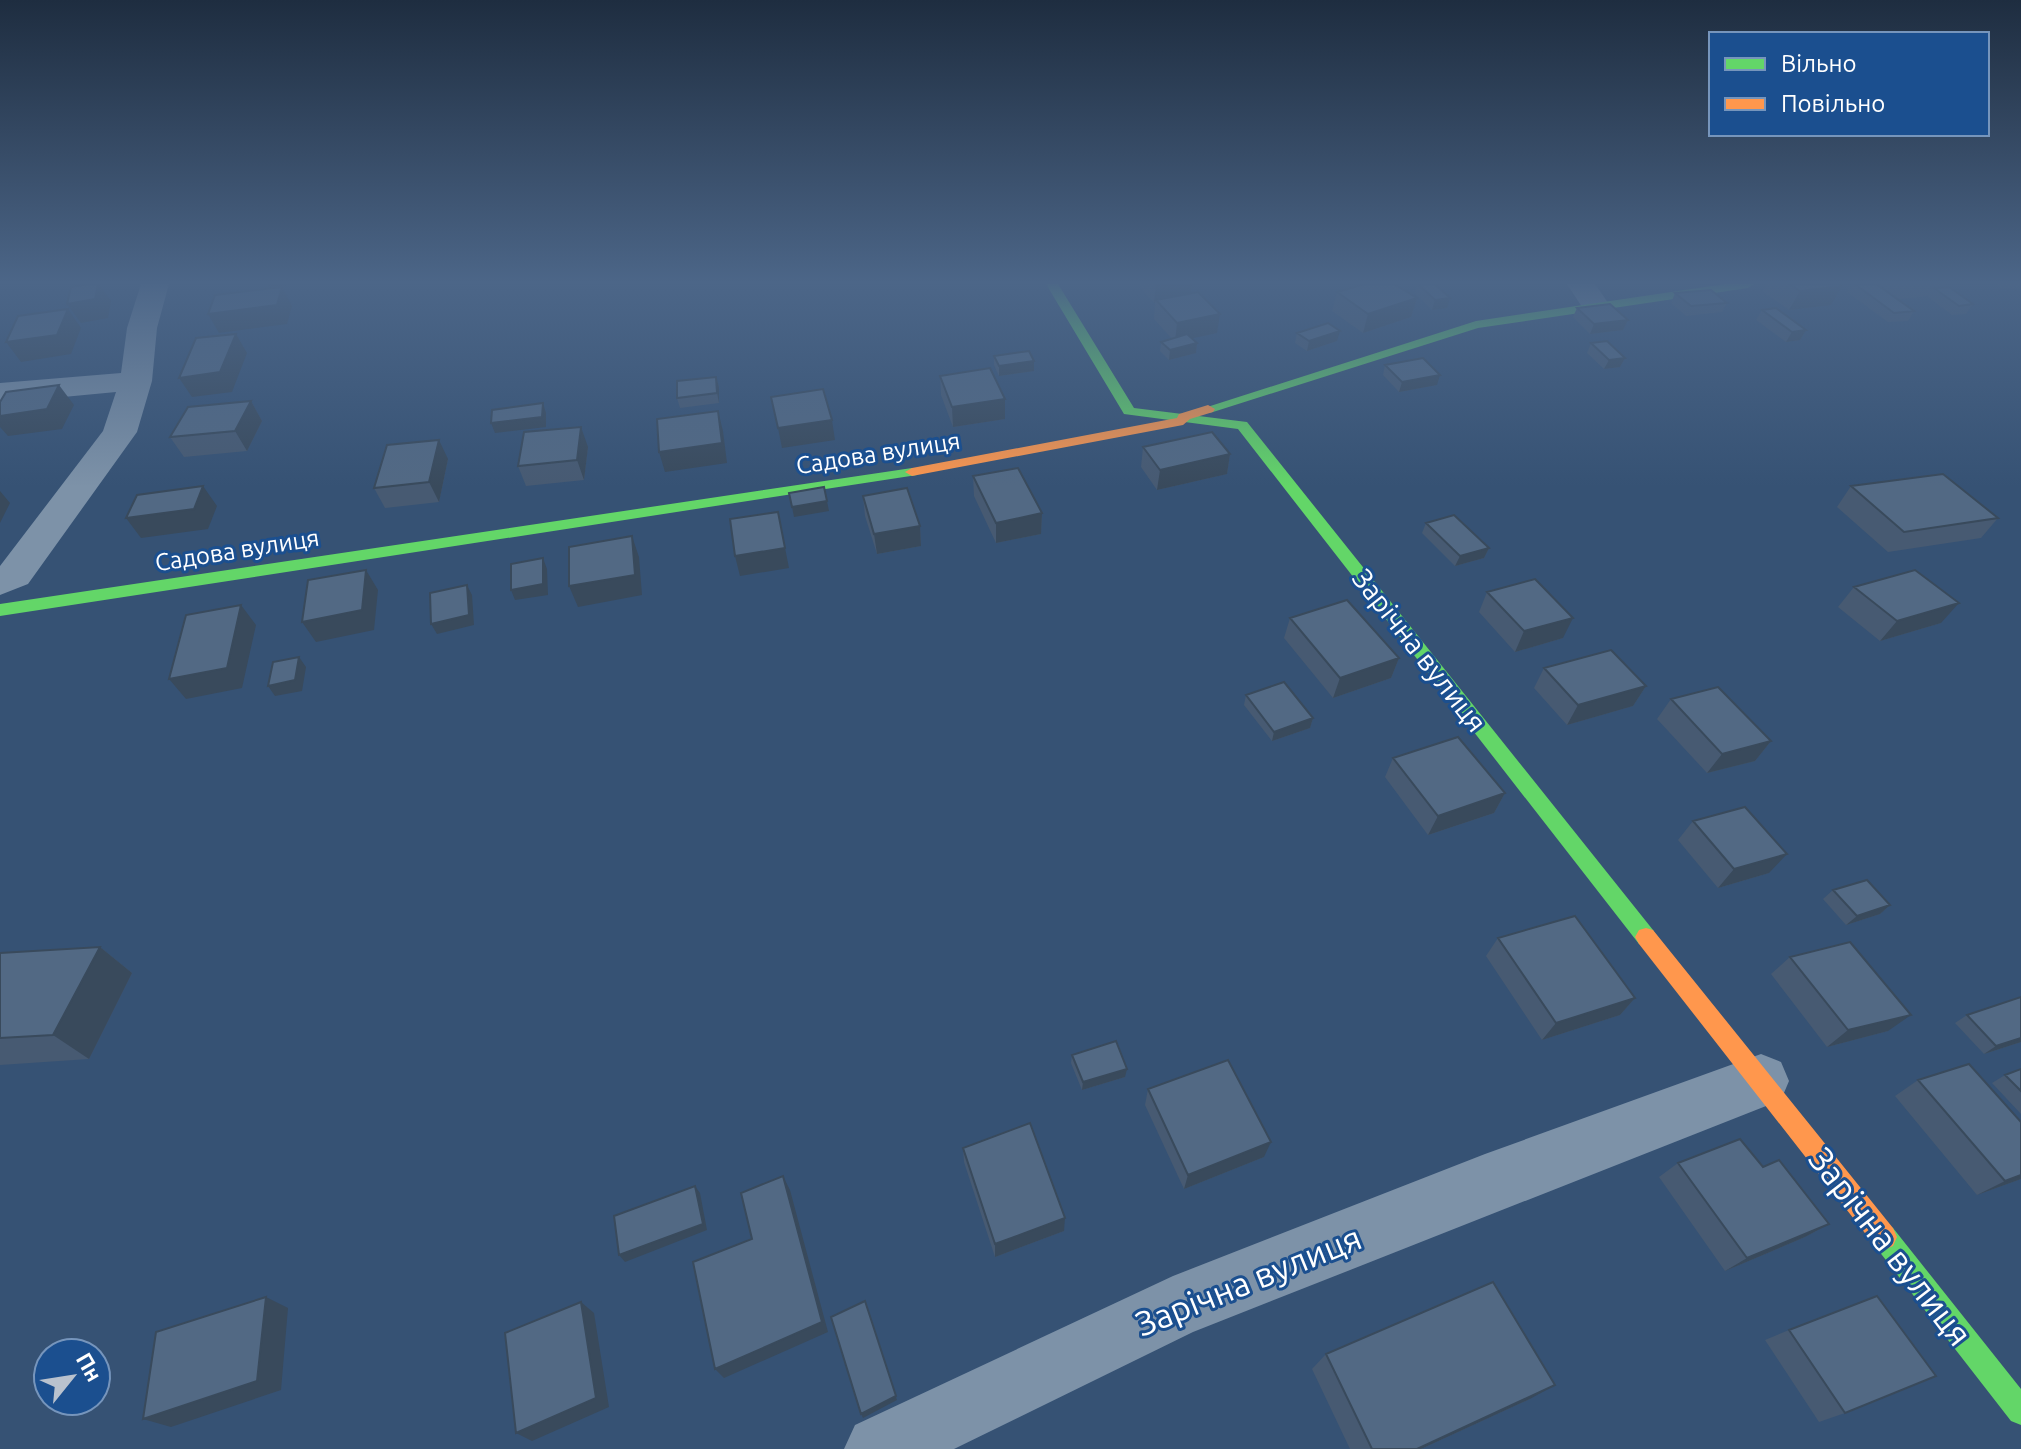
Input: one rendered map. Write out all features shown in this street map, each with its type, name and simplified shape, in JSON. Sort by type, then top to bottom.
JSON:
[{"type":"street","points":[[0,582],[14,575],[120,432],[136,381],[139,352]]},
{"type":"street","name":"Зарічна вулиця","points":[[1093,352],[1129,411],[1242,425],[2021,1411]]},
{"type":"street","name":"Садова вулиця","points":[[0,610],[947,467],[1183,421],[1184,417],[1392,352]]},
{"type":"street","points":[[0,393],[136,381]]},
{"type":"street","name":"Зарічна вулиця","points":[[879,1449],[1173,1308],[1485,1184],[1761,1081]]},
{"type":"building","points":[[190,352],[229,352],[220,372],[179,378]]},
{"type":"building","points":[[1029,352],[1034,361],[999,366],[994,356]]},
{"type":"building","points":[[1600,352],[1618,352],[1625,358],[1609,360]]},
{"type":"building","points":[[1423,358],[1440,375],[1402,382],[1385,365]]},
{"type":"building","points":[[990,368],[1005,399],[952,407],[940,376]]},
{"type":"building","points":[[716,377],[717,393],[677,398],[677,381]]},
{"type":"building","points":[[59,385],[47,409],[0,416],[0,402],[6,392]]},
{"type":"building","points":[[823,389],[832,420],[778,428],[771,397]]},
{"type":"building","points":[[251,401],[235,431],[170,437],[188,407]]},
{"type":"building","points":[[543,403],[542,417],[491,423],[492,410]]},
{"type":"building","points":[[718,411],[722,443],[659,452],[657,419]]},
{"type":"building","points":[[581,427],[577,460],[518,466],[524,432]]},
{"type":"building","points":[[1212,432],[1230,454],[1160,470],[1143,447]]},
{"type":"building","points":[[439,440],[429,482],[374,488],[387,445]]},
{"type":"building","points":[[1018,468],[1042,513],[996,523],[973,476]]},
{"type":"building","points":[[1943,474],[1998,518],[1904,532],[1851,486]]},
{"type":"building","points":[[203,486],[194,509],[126,518],[137,495]]},
{"type":"building","points":[[824,487],[827,501],[792,507],[789,493]]},
{"type":"building","points":[[907,488],[920,526],[874,534],[863,496]]},
{"type":"building","points":[[778,512],[785,548],[735,556],[730,519]]},
{"type":"building","points":[[1454,515],[1489,548],[1460,556],[1426,523]]},
{"type":"building","points":[[632,536],[635,575],[569,586],[569,547]]},
{"type":"building","points":[[543,558],[543,584],[511,590],[511,564]]},
{"type":"building","points":[[366,570],[362,610],[302,622],[308,580]]},
{"type":"building","points":[[1915,570],[1959,603],[1897,621],[1854,587]]},
{"type":"building","points":[[1535,579],[1573,618],[1524,631],[1487,592]]},
{"type":"building","points":[[467,585],[469,615],[431,624],[430,593]]},
{"type":"building","points":[[1347,600],[1399,658],[1340,678],[1290,618]]},
{"type":"building","points":[[241,605],[227,668],[169,679],[186,615]]},
{"type":"building","points":[[1611,650],[1646,686],[1578,705],[1544,668]]},
{"type":"building","points":[[299,657],[295,680],[268,686],[273,662]]},
{"type":"building","points":[[1284,682],[1313,718],[1274,732],[1246,695]]},
{"type":"building","points":[[1718,687],[1771,741],[1722,754],[1671,699]]},
{"type":"building","points":[[1458,737],[1505,793],[1438,816],[1393,758]]},
{"type":"building","points":[[1745,807],[1787,854],[1734,869],[1693,821]]},
{"type":"building","points":[[1867,880],[1890,905],[1857,916],[1833,890]]},
{"type":"building","points":[[1575,916],[1635,998],[1556,1023],[1498,938]]},
{"type":"building","points":[[1850,942],[1911,1015],[1848,1030],[1790,957]]},
{"type":"building","points":[[100,947],[53,1035],[0,1038],[0,953]]},
{"type":"building","points":[[2021,997],[2021,1038],[1996,1046],[1967,1015]]},
{"type":"building","points":[[1116,1041],[1127,1069],[1083,1082],[1072,1055]]},
{"type":"building","points":[[1228,1060],[1271,1142],[1188,1175],[1148,1089]]},
{"type":"building","points":[[1969,1064],[2021,1122],[2021,1175],[2005,1181],[1918,1080]]},
{"type":"building","points":[[2021,1069],[2021,1091],[2005,1075]]},
{"type":"building","points":[[1030,1123],[1065,1218],[995,1244],[963,1148]]},
{"type":"building","points":[[1740,1139],[1763,1167],[1779,1160],[1829,1224],[1747,1258],[1678,1163]]},
{"type":"building","points":[[783,1176],[822,1322],[715,1369],[693,1262],[752,1239],[741,1193]]},
{"type":"building","points":[[695,1186],[703,1224],[619,1255],[614,1216]]},
{"type":"building","points":[[1493,1282],[1555,1385],[1417,1449],[1372,1449],[1326,1354]]},
{"type":"building","points":[[1877,1296],[1936,1376],[1845,1413],[1789,1330]]},
{"type":"building","points":[[266,1297],[257,1381],[143,1419],[156,1332]]},
{"type":"building","points":[[865,1301],[896,1396],[861,1414],[831,1317]]},
{"type":"building","points":[[581,1302],[596,1398],[516,1433],[505,1333]]},
{"type":"traffic: fast","points":[[1093,352],[1129,411],[1242,425],[1646,937]]},
{"type":"traffic: fast","points":[[1208,409],[1391,352]]},
{"type":"traffic: fast","points":[[0,610],[912,472]]},
{"type":"traffic: fast","points":[[1884,1237],[2021,1411]]},
{"type":"traffic: slow","points":[[912,472],[1183,421],[1184,417],[1208,409]]},
{"type":"traffic: slow","points":[[1646,937],[1884,1237]]}]
